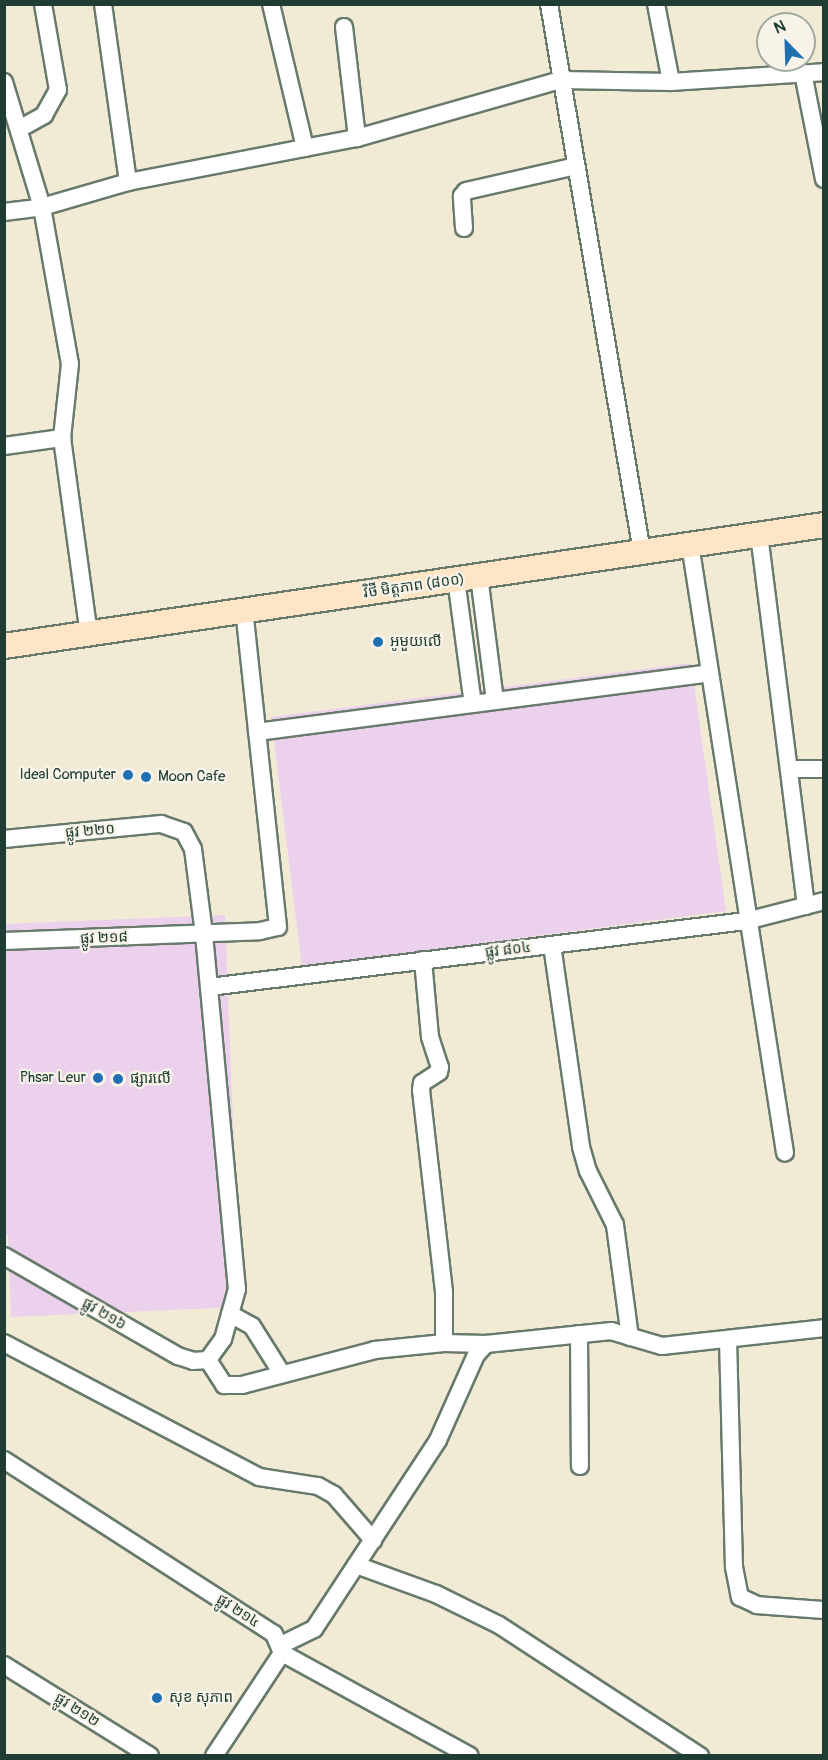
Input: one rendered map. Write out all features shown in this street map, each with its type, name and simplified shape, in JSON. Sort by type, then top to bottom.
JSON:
[{"type":"main road","name":"វិថី មិត្តភាព (៨០០)","points":[[4,646],[824,525]]},
{"type":"street","points":[[19,129],[44,115],[58,90],[43,4]]},
{"type":"street","points":[[103,4],[128,183]]},
{"type":"street","points":[[271,4],[305,148]]},
{"type":"street","points":[[549,4],[642,552]]},
{"type":"street","points":[[656,4],[671,82]]},
{"type":"street","points":[[344,27],[357,138]]},
{"type":"street","points":[[4,212],[42,207],[128,183],[357,138],[561,80],[671,82],[824,72]]},
{"type":"street","points":[[803,73],[824,179]]},
{"type":"street","points":[[4,82],[42,207],[70,364],[62,438],[89,634]]},
{"type":"street","points":[[464,228],[462,196],[466,191],[576,166]]},
{"type":"street","points":[[4,446],[62,438]]},
{"type":"street","points":[[759,534],[806,906]]},
{"type":"street","points":[[690,544],[746,921],[785,1153]]},
{"type":"street","points":[[468,578],[495,701]]},
{"type":"street","points":[[468,578],[473,704]]},
{"type":"street","points":[[244,611],[258,732],[709,673]]},
{"type":"street","name":"ផ្លូវ ២១៨","points":[[4,941],[204,934],[278,927],[258,732]]},
{"type":"street","points":[[790,769],[824,769]]},
{"type":"street","name":"ផ្លូវ ២២០","points":[[4,839],[176,826],[184,832],[193,849],[204,934]]},
{"type":"street","name":"ផ្លូវ ៨០៤","points":[[209,987],[746,921],[824,901]]},
{"type":"street","points":[[204,934],[237,1289],[223,1339],[208,1360],[224,1385],[242,1385],[281,1372],[375,1350],[444,1343],[486,1344],[610,1332],[662,1346],[824,1328]]},
{"type":"street","points":[[552,945],[581,1147],[588,1171],[615,1225],[630,1337]]},
{"type":"street","points":[[423,960],[430,1037],[440,1066],[439,1072],[422,1083],[421,1090],[444,1292],[444,1343]]},
{"type":"street","name":"ផ្លូវ ២១៦","points":[[4,1256],[178,1356],[193,1361],[208,1360]]},
{"type":"street","points":[[230,1314],[252,1326],[281,1372]]},
{"type":"street","points":[[579,1334],[580,1466]]},
{"type":"street","points":[[728,1339],[734,1567],[740,1597],[757,1605],[824,1610]]},
{"type":"street","points":[[4,1343],[259,1477],[318,1486],[334,1495],[373,1540]]},
{"type":"street","points":[[214,1755],[281,1649],[314,1629],[357,1565],[438,1440],[476,1355],[486,1344]]},
{"type":"street","name":"ផ្លូវ ២១៤","points":[[4,1460],[274,1634],[281,1649],[471,1755]]},
{"type":"street","points":[[357,1565],[436,1594],[499,1625],[700,1755]]},
{"type":"street","name":"ផ្លូវ ២១២","points":[[4,1665],[150,1755]]},
{"type":"shaded area","points":[[691,663],[726,911],[302,967],[271,717]]},
{"type":"shaded area","name":"ផ្សារលើ","points":[[225,915],[240,1307],[11,1317],[8,1234],[4,1234],[4,924]]},
{"type":"place","name":"អូមួយលេី","points":[[378,642]]},
{"type":"place","name":"Ideal Computer","points":[[128,775]]},
{"type":"place","name":"Moon Cafe","points":[[146,777]]},
{"type":"place","name":"Phsar Leur","points":[[98,1078]]},
{"type":"place","name":"ផ្សារលើ","points":[[118,1079]]},
{"type":"place","name":"សុខ សុភាព","points":[[157,1698]]}]
